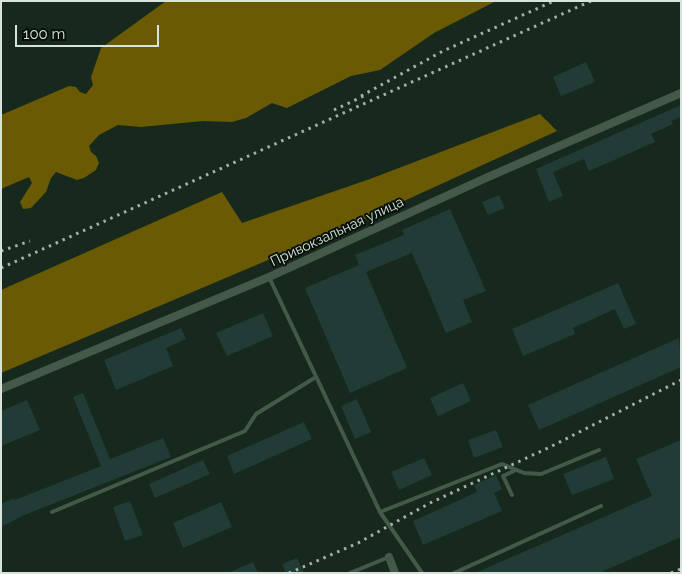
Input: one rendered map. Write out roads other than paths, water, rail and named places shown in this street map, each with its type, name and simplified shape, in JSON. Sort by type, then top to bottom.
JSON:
[{"type":"street","name":"Привокзальная улица","points":[[1,389],[269,277],[488,177],[681,93]]},
{"type":"street","points":[[389,557],[395,573]]},
{"type":"lane","points":[[269,277],[380,512],[422,573]]},
{"type":"lane","points":[[52,512],[245,431],[256,414],[316,377]]},
{"type":"lane","points":[[380,512],[502,464],[524,473],[541,474],[599,450]]},
{"type":"lane","points":[[512,495],[503,476],[516,470]]},
{"type":"lane","points":[[454,573],[601,506]]},
{"type":"lane","points":[[350,573],[389,557]]},
{"type":"railway","points":[[361,96],[443,51],[554,1]]},
{"type":"railway","points":[[1,268],[591,1]]},
{"type":"railway","points":[[334,110],[368,94]]},
{"type":"railway","points":[[1,251],[30,241]]},
{"type":"railway","points":[[289,573],[358,543],[430,503],[550,447],[681,380]]},
{"type":"railway","points":[[671,573],[681,569]]}]
